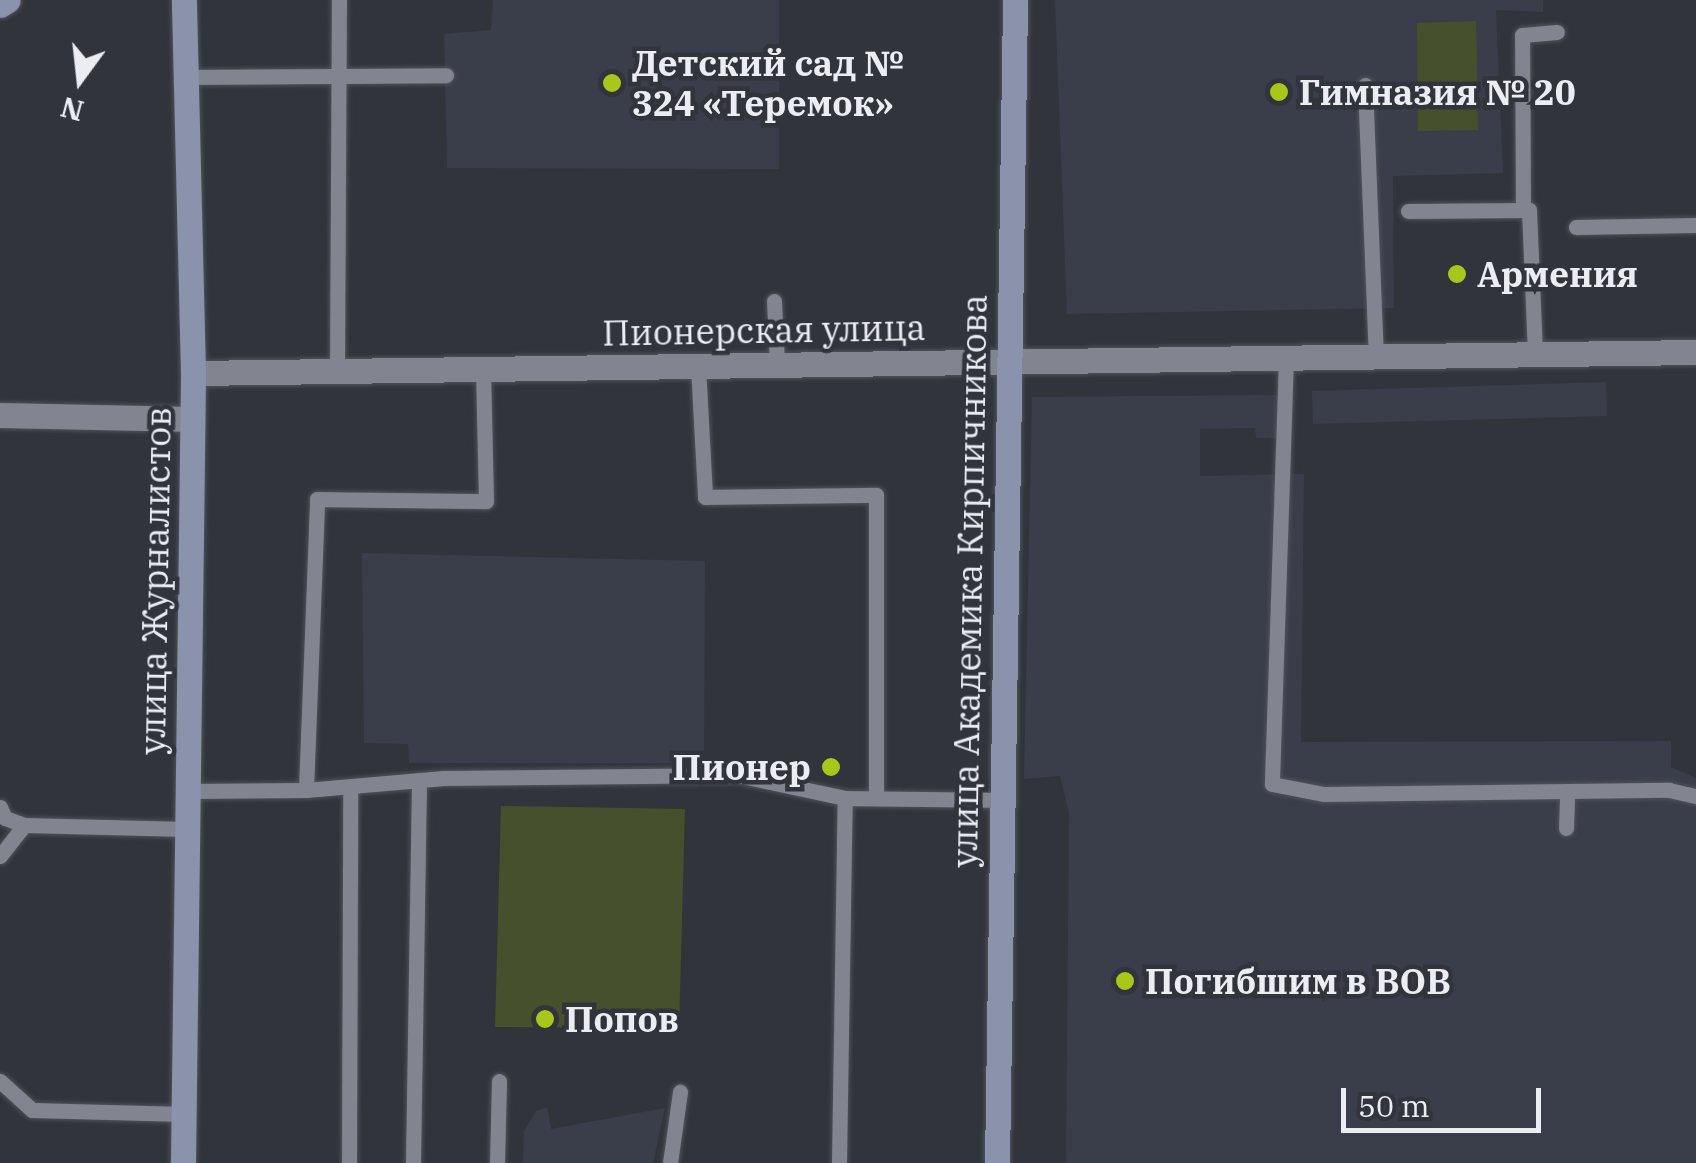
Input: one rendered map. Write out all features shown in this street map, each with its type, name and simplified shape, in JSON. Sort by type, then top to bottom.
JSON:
[{"type":"street","points":[[0,5],[8,0]]},
{"type":"street","name":"улица Журналистов","points":[[183,1163],[193,373],[184,0]]},
{"type":"street","name":"улица Академика Кирпичникова","points":[[997,1163],[1006,362],[1015,0]]},
{"type":"street","name":"Пионерская улица","points":[[193,373],[1696,352]]},
{"type":"street","points":[[0,415],[192,419]]},
{"type":"lane","points":[[336,371],[339,0]]},
{"type":"lane","points":[[1523,210],[1522,35],[1557,32]]},
{"type":"lane","points":[[186,77],[340,72],[446,75]]},
{"type":"lane","points":[[1364,86],[1376,357]]},
{"type":"lane","points":[[1408,210],[1530,210],[1535,355]]},
{"type":"lane","points":[[1576,227],[1696,225]]},
{"type":"lane","points":[[774,301],[776,365]]},
{"type":"lane","points":[[1286,358],[1272,784],[1324,794],[1567,791],[1696,796]]},
{"type":"lane","points":[[698,366],[705,496],[876,496],[876,796]]},
{"type":"lane","points":[[306,790],[317,499],[486,501],[483,369]]},
{"type":"lane","points":[[188,791],[350,790],[419,780],[444,771],[738,776],[845,798],[1001,800]]},
{"type":"lane","points":[[413,1163],[419,780]]},
{"type":"lane","points":[[349,1163],[350,790]]},
{"type":"lane","points":[[1566,828],[1567,791]]},
{"type":"lane","points":[[839,1163],[845,798]]},
{"type":"lane","points":[[0,807],[5,818],[24,825],[187,829]]},
{"type":"lane","points":[[0,856],[24,825]]},
{"type":"lane","points":[[496,1163],[499,1080]]},
{"type":"lane","points":[[0,1081],[32,1110],[184,1114]]},
{"type":"lane","points":[[670,1163],[680,1092]]},
{"type":"shaded area","name":"Детский сад № 324 «Теремок»","points":[[493,0],[779,0],[779,169],[447,168],[444,34],[491,30]]},
{"type":"shaded area","name":"Гимназия № 20","points":[[1055,0],[1543,0],[1543,12],[1496,10],[1503,173],[1393,176],[1394,308],[1067,314]]},
{"type":"shaded area","points":[[1606,382],[1607,416],[1313,424],[1312,391]]},
{"type":"shaded area","points":[[1277,395],[1277,438],[1256,438],[1255,428],[1200,429],[1200,476],[1304,474],[1301,742],[1671,741],[1671,767],[1696,778],[1696,1163],[1066,1163],[1069,813],[1060,776],[1024,779],[1032,397]]},
{"type":"shaded area","points":[[362,553],[705,561],[704,763],[409,763],[408,744],[364,743]]},
{"type":"shaded area","points":[[547,1107],[551,1129],[665,1108],[653,1163],[523,1163],[524,1131],[536,1111]]},
{"type":"green space","points":[[1476,21],[1478,130],[1418,131],[1417,23]]},
{"type":"green space","points":[[501,806],[685,809],[679,1028],[495,1027]]},
{"type":"place","name":"Детский сад № 324 «Теремок»","points":[[612,83]]},
{"type":"place","name":"Гимназия № 20","points":[[1279,92]]},
{"type":"place","name":"Армения","points":[[1457,274]]},
{"type":"place","name":"Пионер","points":[[831,767]]},
{"type":"place","name":"Погибшим в ВОВ","points":[[1125,981]]},
{"type":"place","name":"Попов","points":[[545,1019]]}]
